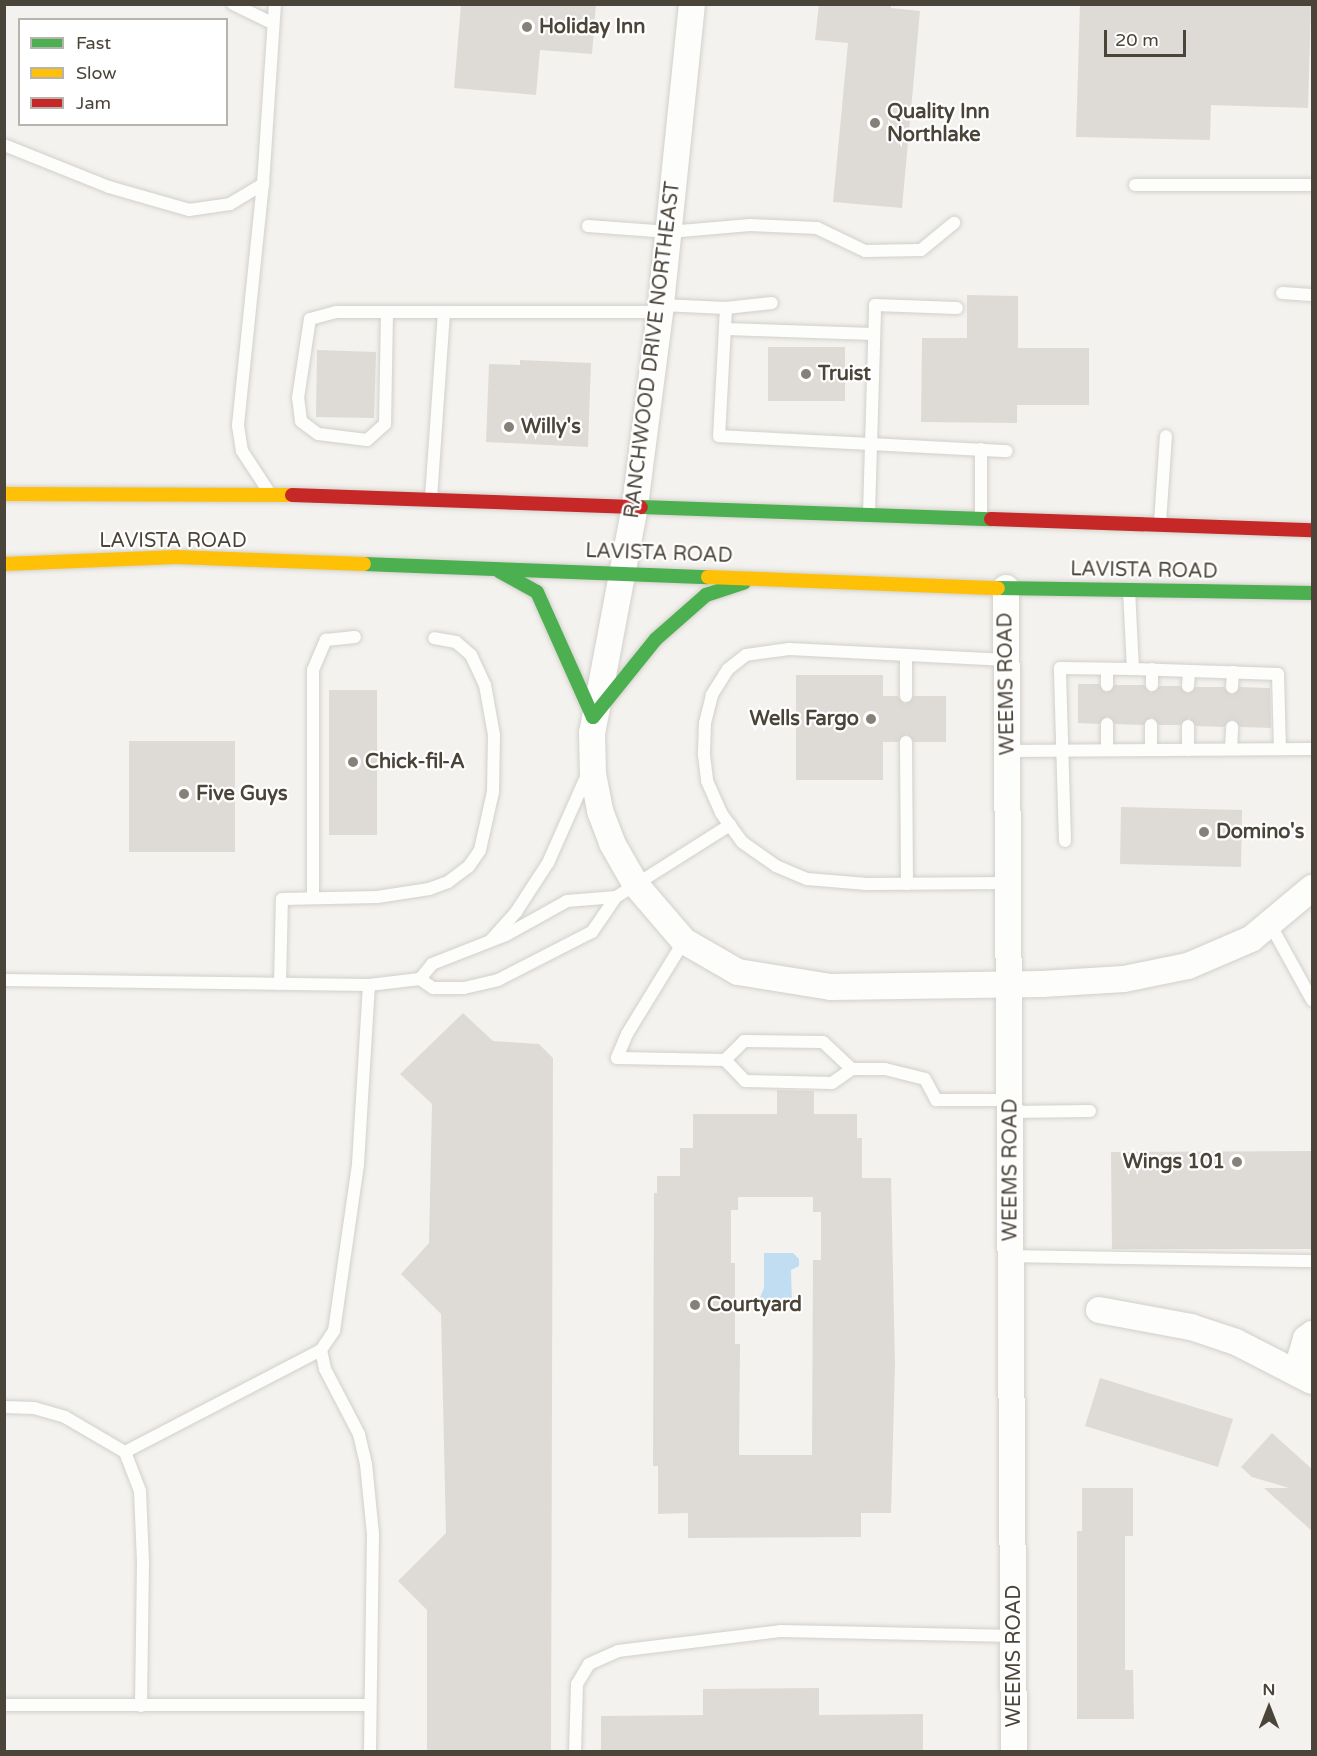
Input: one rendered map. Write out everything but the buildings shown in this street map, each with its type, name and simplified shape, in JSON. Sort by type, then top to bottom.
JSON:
[{"type":"main road","points":[[4,494],[270,494],[1312,530]]},
{"type":"main road","points":[[4,546],[6,564]]},
{"type":"main road","name":"LAVISTA ROAD","points":[[6,564],[176,557],[493,567],[1006,588],[1312,593]]},
{"type":"main road","points":[[493,567],[537,592],[593,717],[656,639],[706,595],[760,578]]},
{"type":"street","name":"RANCHWOOD DRIVE NORTHEAST","points":[[692,4],[661,309],[635,506],[593,717],[593,754],[600,811],[626,891],[684,941],[738,972],[784,982],[831,987],[1010,986],[1124,979],[1188,966],[1251,939],[1312,888]]},
{"type":"street","name":"WEEMS ROAD","points":[[1006,588],[1014,1752]]},
{"type":"street","points":[[1099,1310],[1191,1327],[1236,1342],[1307,1377]]},
{"type":"street","points":[[1307,1377],[1301,1356],[1306,1339],[1312,1334]]},
{"type":"lane","points":[[233,4],[272,23]]},
{"type":"lane","points":[[270,494],[242,451],[238,425],[262,184],[275,4]]},
{"type":"lane","points":[[4,144],[109,188],[189,210],[230,204],[262,184]]},
{"type":"lane","points":[[1135,185],[1312,185]]},
{"type":"lane","points":[[588,226],[669,232],[750,225],[817,228],[865,251],[921,250],[954,223]]},
{"type":"lane","points":[[1282,293],[1312,295]]},
{"type":"lane","points":[[387,312],[385,424],[367,440],[318,434],[301,421],[298,398],[310,319],[336,312],[726,308],[772,303]]},
{"type":"lane","points":[[869,514],[875,305],[957,308]]},
{"type":"lane","points":[[726,308],[719,436],[1007,451]]},
{"type":"lane","points":[[431,499],[444,312]]},
{"type":"lane","points":[[725,329],[874,334]]},
{"type":"lane","points":[[1160,524],[1166,436]]},
{"type":"lane","points":[[981,449],[981,518]]},
{"type":"lane","points":[[1129,590],[1132,669]]},
{"type":"lane","points":[[313,898],[312,670],[326,640],[355,637]]},
{"type":"lane","points":[[280,984],[282,898],[377,897],[416,891],[448,882],[469,866],[480,850],[493,792],[494,735],[485,684],[471,655],[456,642],[434,638]]},
{"type":"lane","points":[[1007,660],[767,650],[746,655],[728,669],[712,695],[705,723],[704,755],[707,782],[730,825],[742,842],[776,866],[807,879],[907,884],[1009,884]]},
{"type":"lane","points":[[906,655],[906,696]]},
{"type":"lane","points":[[1065,841],[1060,751],[1060,668],[1278,674],[1280,749]]},
{"type":"lane","points":[[1107,669],[1107,684]]},
{"type":"lane","points":[[1152,669],[1152,686]]},
{"type":"lane","points":[[1188,686],[1189,671]]},
{"type":"lane","points":[[1232,687],[1233,672]]},
{"type":"lane","points":[[1107,724],[1107,750]]},
{"type":"lane","points":[[1151,725],[1151,750]]},
{"type":"lane","points":[[1188,726],[1188,750]]},
{"type":"lane","points":[[1231,749],[1232,727]]},
{"type":"lane","points":[[906,742],[907,884]]},
{"type":"lane","points":[[1008,751],[1312,749]]},
{"type":"lane","points":[[489,942],[516,912],[548,863],[582,795],[593,754]]},
{"type":"lane","points":[[4,981],[369,984],[420,980],[434,988],[464,988],[498,980],[592,932],[626,891],[730,825]]},
{"type":"lane","points":[[420,980],[432,964],[489,942],[567,901],[626,891]]},
{"type":"lane","points":[[1270,924],[1312,1000]]},
{"type":"lane","points":[[684,941],[627,1034],[617,1058],[725,1060],[745,1081],[832,1083],[852,1069],[914,1073],[925,1079],[936,1100],[1090,1111]]},
{"type":"lane","points":[[125,1452],[321,1350],[334,1331],[340,1305],[358,1164],[369,984]]},
{"type":"lane","points":[[725,1060],[744,1041],[823,1042],[852,1069]]},
{"type":"lane","points":[[1012,1256],[1312,1261]]},
{"type":"lane","points":[[321,1350],[326,1369],[359,1434],[366,1464],[373,1534],[370,1752]]},
{"type":"lane","points":[[4,1407],[34,1408],[65,1417],[125,1452],[140,1491],[144,1562],[141,1706]]},
{"type":"lane","points":[[575,1752],[577,1684],[589,1664],[618,1651],[780,1631],[1014,1636]]},
{"type":"lane","points":[[4,1705],[370,1705]]},
{"type":"water","points":[[764,1253],[793,1253],[799,1259],[799,1266],[791,1270],[792,1305],[765,1306],[759,1300],[764,1288]]},
{"type":"traffic: fast","points":[[641,507],[991,519]]},
{"type":"traffic: fast","points":[[364,564],[708,577]]},
{"type":"traffic: fast","points":[[499,571],[537,592],[593,717],[656,639],[706,595],[744,583]]},
{"type":"traffic: fast","points":[[998,588],[1312,593]]},
{"type":"traffic: slow","points":[[4,494],[292,495]]},
{"type":"traffic: slow","points":[[4,564],[176,557],[364,564]]},
{"type":"traffic: slow","points":[[708,577],[998,588]]},
{"type":"traffic: jam","points":[[292,495],[641,507]]},
{"type":"traffic: jam","points":[[991,519],[1312,530]]},
{"type":"place","name":"Holiday Inn","points":[[527,27]]},
{"type":"place","name":"Quality Inn Northlake","points":[[875,123]]},
{"type":"place","name":"Truist","points":[[806,374]]},
{"type":"place","name":"Willy's","points":[[509,427]]},
{"type":"place","name":"Wells Fargo","points":[[871,719]]},
{"type":"place","name":"Chick-fil-A","points":[[353,762]]},
{"type":"place","name":"Five Guys","points":[[184,794]]},
{"type":"place","name":"Domino's","points":[[1204,832]]},
{"type":"place","name":"Wings 101","points":[[1237,1162]]},
{"type":"place","name":"Courtyard","points":[[695,1305]]}]
